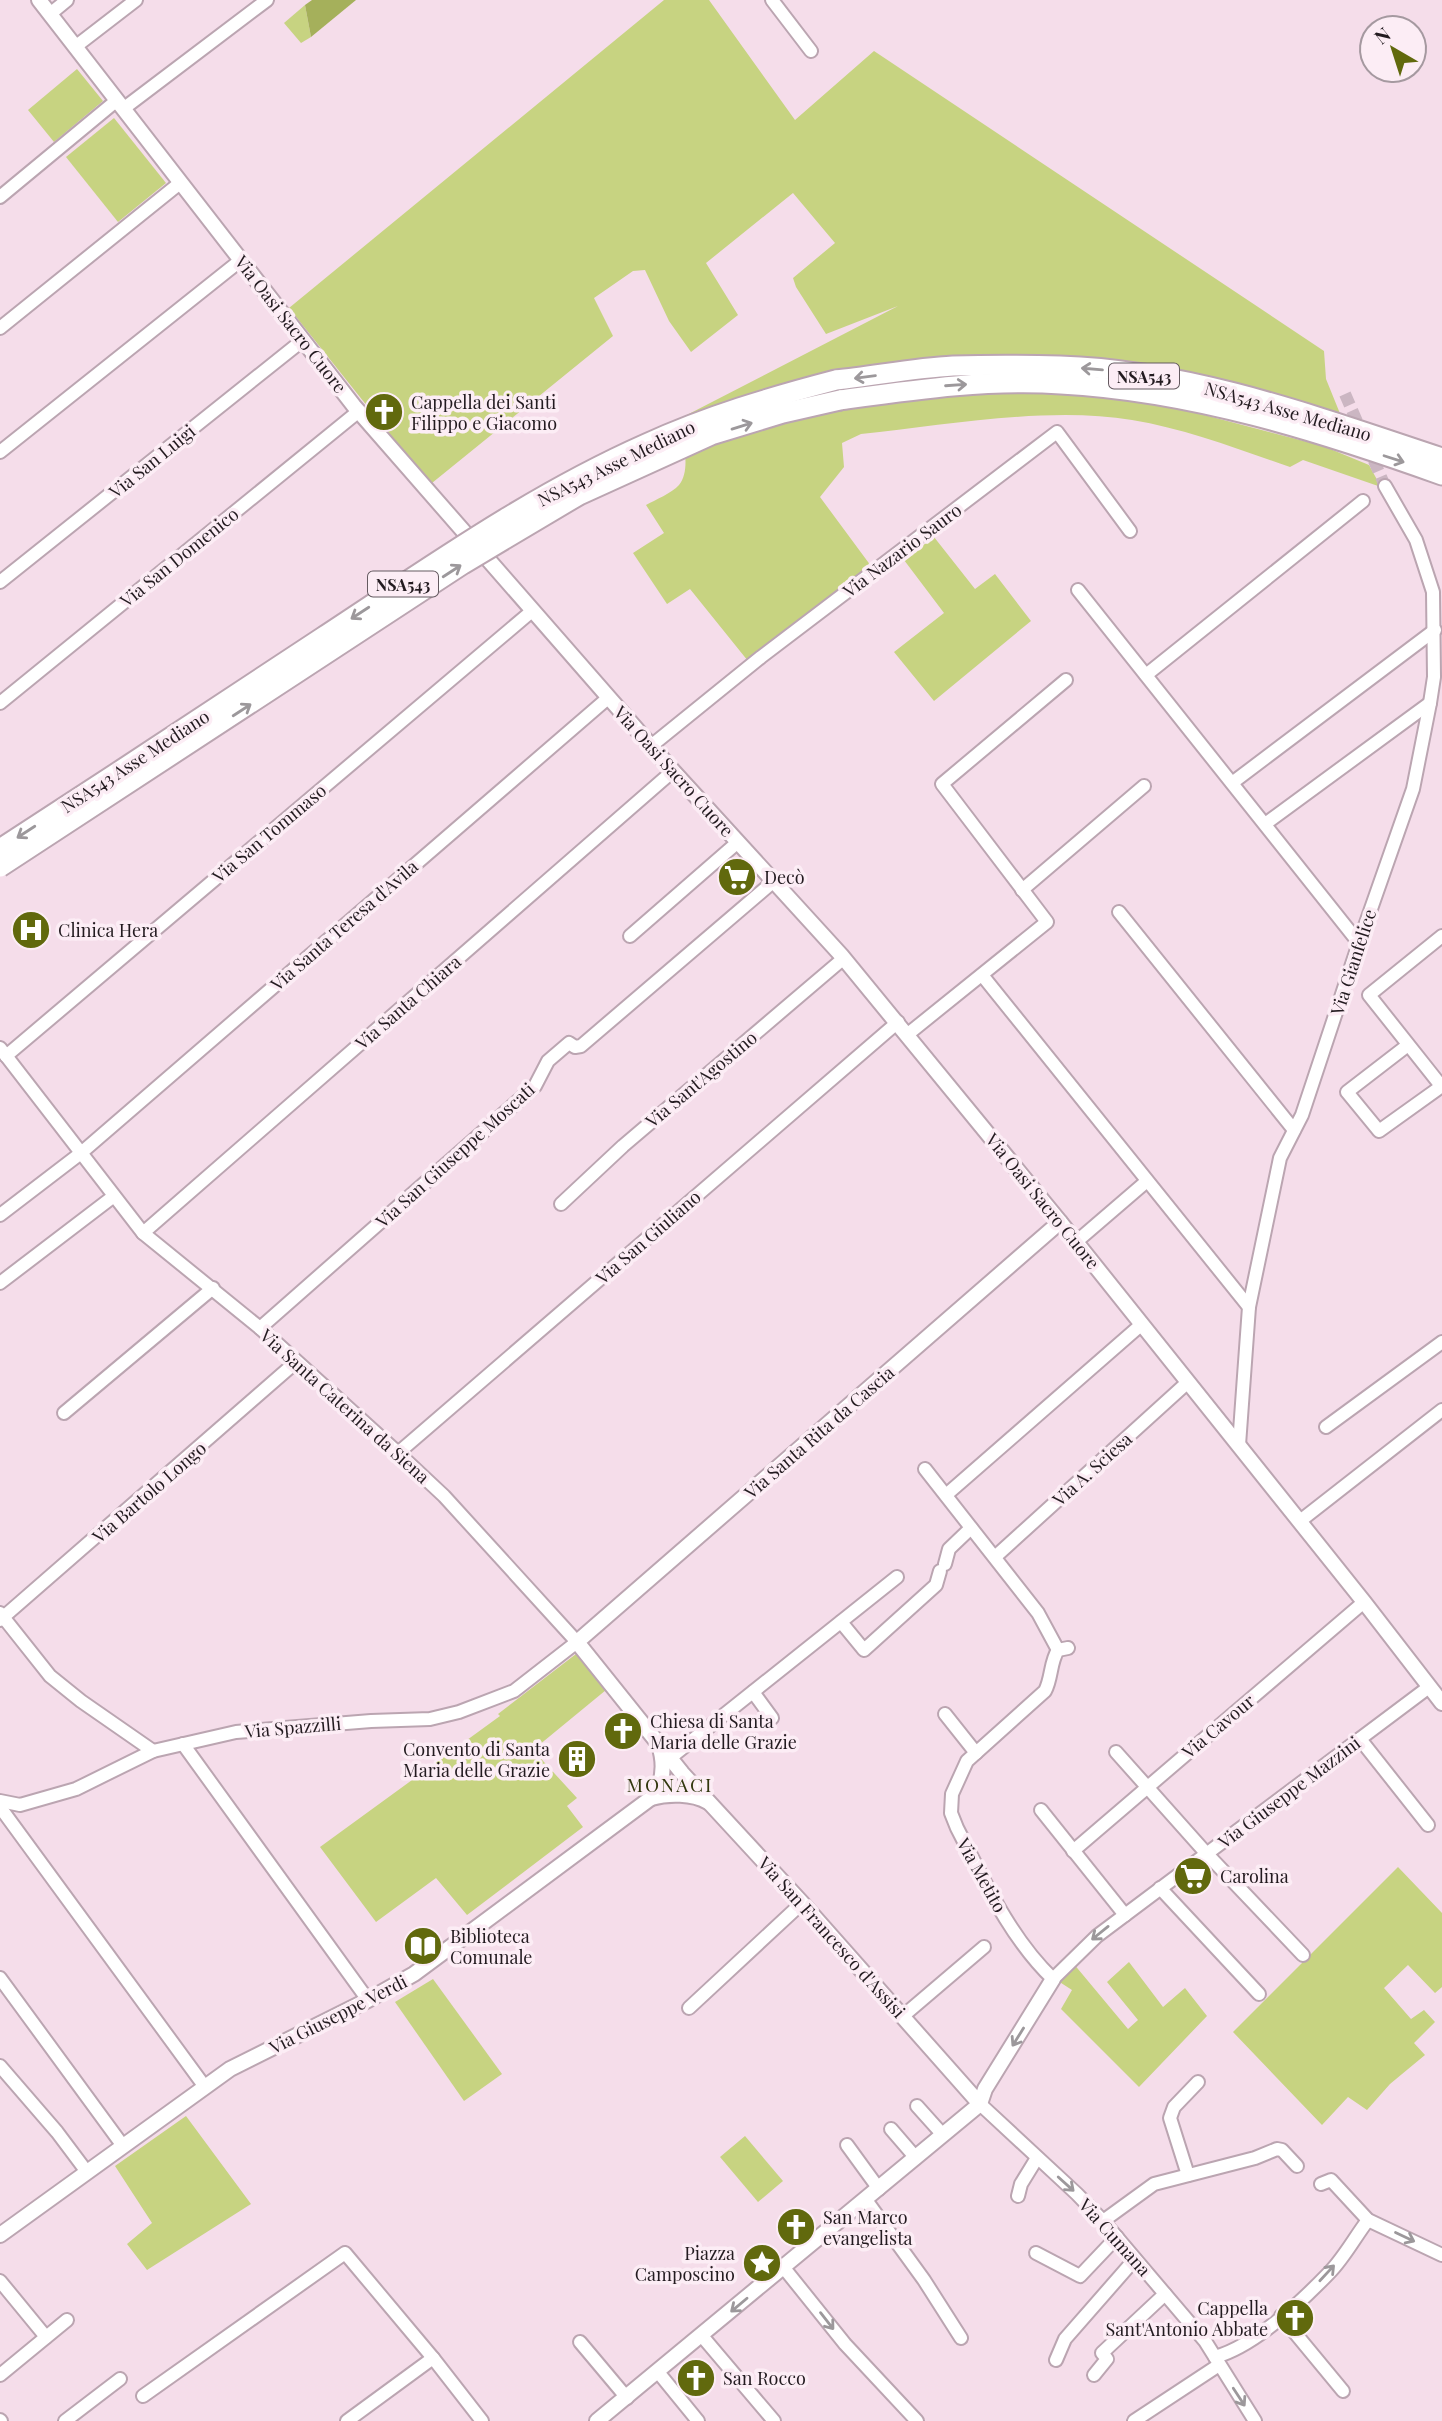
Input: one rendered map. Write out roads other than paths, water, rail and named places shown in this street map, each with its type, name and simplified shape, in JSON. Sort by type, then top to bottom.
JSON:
[{"type":"highway","name":"NSA543 Asse Mediano","points":[[838,390],[951,366],[1061,366],[1116,371],[1239,394],[1291,408],[1442,458]]},
{"type":"highway","name":"NSA543 Asse Mediano","points":[[0,849],[459,548],[563,485],[644,444],[708,418],[777,396],[838,390],[1011,383],[1127,389],[1285,423],[1442,475]]},
{"type":"highway","points":[[0,867],[463,564],[579,495],[711,435],[783,413],[838,390]]},
{"type":"highway","points":[[1420,467],[1442,484]]},
{"type":"street","name":"Via Oasi Sacro Cuore","points":[[39,0],[359,411],[608,698],[844,958],[898,1022],[1300,1521],[1442,1703]]},
{"type":"street","points":[[50,14],[67,0]]},
{"type":"street","points":[[75,47],[136,0]]},
{"type":"street","points":[[0,197],[120,105],[267,0]]},
{"type":"street","points":[[772,0],[811,51]]},
{"type":"street","points":[[0,328],[180,183]]},
{"type":"street","points":[[0,452],[241,260]]},
{"type":"street","name":"Via San Luigi","points":[[0,582],[303,340]]},
{"type":"street","name":"Via San Domenico","points":[[0,703],[359,411]]},
{"type":"street","name":"Via Nazario Sauro","points":[[651,746],[761,657],[1057,432],[1130,531]]},
{"type":"street","name":"Via Gianfelice","points":[[1239,1445],[1249,1307],[1280,1158],[1302,1115],[1413,789],[1434,677],[1433,592],[1426,563],[1385,486]]},
{"type":"street","points":[[1146,675],[1363,501]]},
{"type":"street","points":[[1078,590],[1359,943]]},
{"type":"street","name":"Via San Tommaso","points":[[3,1052],[532,611]]},
{"type":"street","points":[[1232,783],[1435,630]]},
{"type":"street","points":[[908,1034],[1047,922],[942,784],[1066,680]]},
{"type":"street","name":"Via Santa Teresa d'Avila","points":[[0,1215],[81,1153],[608,698]]},
{"type":"street","points":[[1265,824],[1430,703]]},
{"type":"street","name":"Via Santa Chiara","points":[[143,1233],[673,771]]},
{"type":"street","points":[[1022,890],[1144,786]]},
{"type":"street","points":[[631,936],[738,842]]},
{"type":"street","name":"Via San Giuseppe Moscati","points":[[260,1328],[535,1086],[548,1061],[569,1043],[576,1047],[582,1046],[774,881]]},
{"type":"street","points":[[1119,912],[1294,1130]]},
{"type":"street","points":[[1408,1045],[1347,1092],[1379,1131],[1442,1086],[1369,995],[1442,936]]},
{"type":"street","name":"Via Sant'Agostino","points":[[561,1204],[623,1146],[844,958]]},
{"type":"street","points":[[982,975],[1249,1307]]},
{"type":"street","name":"Via San Giuliano","points":[[398,1453],[898,1022]]},
{"type":"street","name":"Via Santa Caterina da Siena","points":[[3,1052],[143,1233],[260,1328],[444,1496],[577,1642],[682,1773]]},
{"type":"street","points":[[1076,1242],[1147,1181]]},
{"type":"street","points":[[0,1283],[114,1196]]},
{"type":"street","name":"Via Santa Rita da Cascia","points":[[577,1642],[1060,1222]]},
{"type":"street","points":[[64,1413],[213,1288]]},
{"type":"street","points":[[946,1495],[1142,1324]]},
{"type":"street","points":[[1326,1427],[1442,1342]]},
{"type":"street","name":"Via Bartolo Longo","points":[[1,1617],[296,1362]]},
{"type":"street","name":"Via A. Sciesa","points":[[995,1557],[1188,1382]]},
{"type":"street","points":[[1300,1521],[1442,1410]]},
{"type":"street","name":"Via Metito","points":[[925,1469],[1063,1649],[1054,1656],[1050,1682],[1045,1691],[967,1761],[952,1794],[951,1813],[1009,1922],[1034,1961],[1053,1979]]},
{"type":"street","points":[[841,1622],[864,1650],[936,1586],[949,1549],[971,1528]]},
{"type":"street","points":[[670,1758],[897,1577]]},
{"type":"street","name":"Via Cavour","points":[[1073,1851],[1364,1602]]},
{"type":"street","points":[[1,1617],[50,1676],[153,1751]]},
{"type":"street","name":"Via Spazzilli","points":[[0,1801],[20,1805],[76,1789],[153,1751],[236,1732],[430,1719],[449,1714],[514,1691],[577,1642]]},
{"type":"street","name":"Via Giuseppe Mazzini","points":[[1053,1979],[1097,1936],[1429,1687]]},
{"type":"street","points":[[753,1692],[772,1717]]},
{"type":"street","points":[[945,1714],[976,1753]]},
{"type":"street","points":[[1360,1739],[1428,1825]]},
{"type":"street","points":[[183,1744],[368,2000]]},
{"type":"street","points":[[659,1744],[663,1761],[658,1793],[694,1797],[710,1803]]},
{"type":"street","points":[[1116,1752],[1206,1853],[1303,1955]]},
{"type":"street","name":"Via Giuseppe Verdi","points":[[0,2235],[230,2069],[414,1975],[658,1793],[671,1775],[682,1773]]},
{"type":"street","name":"Via San Francesco d'Assisi","points":[[682,1773],[802,1903],[980,2104]]},
{"type":"street","points":[[0,1807],[205,2087]]},
{"type":"street","points":[[1041,1810],[1125,1915]]},
{"type":"street","points":[[1160,1888],[1259,1994]]},
{"type":"street","points":[[689,2008],[802,1903]]},
{"type":"street","points":[[903,2016],[984,1947]]},
{"type":"street","points":[[0,1978],[123,2146]]},
{"type":"street","points":[[597,2421],[980,2104],[985,2089],[1053,1979]]},
{"type":"street","points":[[0,2066],[57,2132],[87,2172]]},
{"type":"street","points":[[1188,2175],[1170,2118],[1174,2107],[1198,2082]]},
{"type":"street","name":"Via Cumana","points":[[980,2104],[1117,2237],[1205,2341],[1254,2421]]},
{"type":"street","points":[[917,2106],[943,2135]]},
{"type":"street","points":[[891,2129],[916,2158]]},
{"type":"street","points":[[847,2146],[879,2189]]},
{"type":"street","points":[[1103,2221],[1154,2184],[1255,2158],[1277,2149],[1282,2150],[1297,2166]]},
{"type":"street","points":[[1018,2196],[1021,2184],[1037,2158]]},
{"type":"street","points":[[1321,2184],[1331,2180],[1368,2220],[1442,2255]]},
{"type":"street","points":[[866,2200],[924,2280],[961,2338]]},
{"type":"street","points":[[1134,2421],[1281,2316],[1330,2272],[1368,2220]]},
{"type":"street","points":[[1036,2253],[1080,2276],[1117,2237]]},
{"type":"street","points":[[144,2396],[345,2253],[482,2421]]},
{"type":"street","points":[[1056,2360],[1065,2339],[1135,2259]]},
{"type":"street","points":[[784,2268],[845,2344],[917,2421]]},
{"type":"street","points":[[0,2281],[46,2337]]},
{"type":"street","points":[[1094,2375],[1107,2358],[1102,2353],[1166,2294]]},
{"type":"street","points":[[1281,2316],[1343,2391]]},
{"type":"street","points":[[0,2375],[67,2320]]},
{"type":"street","points":[[702,2336],[774,2421]]},
{"type":"street","points":[[580,2342],[627,2398]]},
{"type":"street","points":[[346,2421],[433,2358]]},
{"type":"street","points":[[658,2372],[698,2421]]},
{"type":"street","points":[[65,2421],[120,2379]]},
{"type":"tunnel","points":[[1345,394],[1385,486]]},
{"type":"place","name":"Cappella dei Santi Filippo e Giacomo","points":[[384,412]]},
{"type":"place","name":"Decò","points":[[737,877]]},
{"type":"place","name":"Clinica Hera","points":[[31,930]]},
{"type":"place","name":"Chiesa di Santa Maria delle Grazie","points":[[623,1731]]},
{"type":"place","name":"Convento di Santa Maria delle Grazie","points":[[577,1759]]},
{"type":"place","name":"Carolina","points":[[1193,1876]]},
{"type":"place","name":"Biblioteca Comunale","points":[[423,1946]]},
{"type":"place","name":"San Marco evangelista","points":[[796,2227]]},
{"type":"place","name":"Piazza Camposcino","points":[[762,2263]]},
{"type":"place","name":"Cappella Sant'Antonio Abbate","points":[[1295,2318]]},
{"type":"place","name":"San Rocco","points":[[696,2378]]},
{"type":"district","name":"MONACI","points":[[670,1784]]}]
